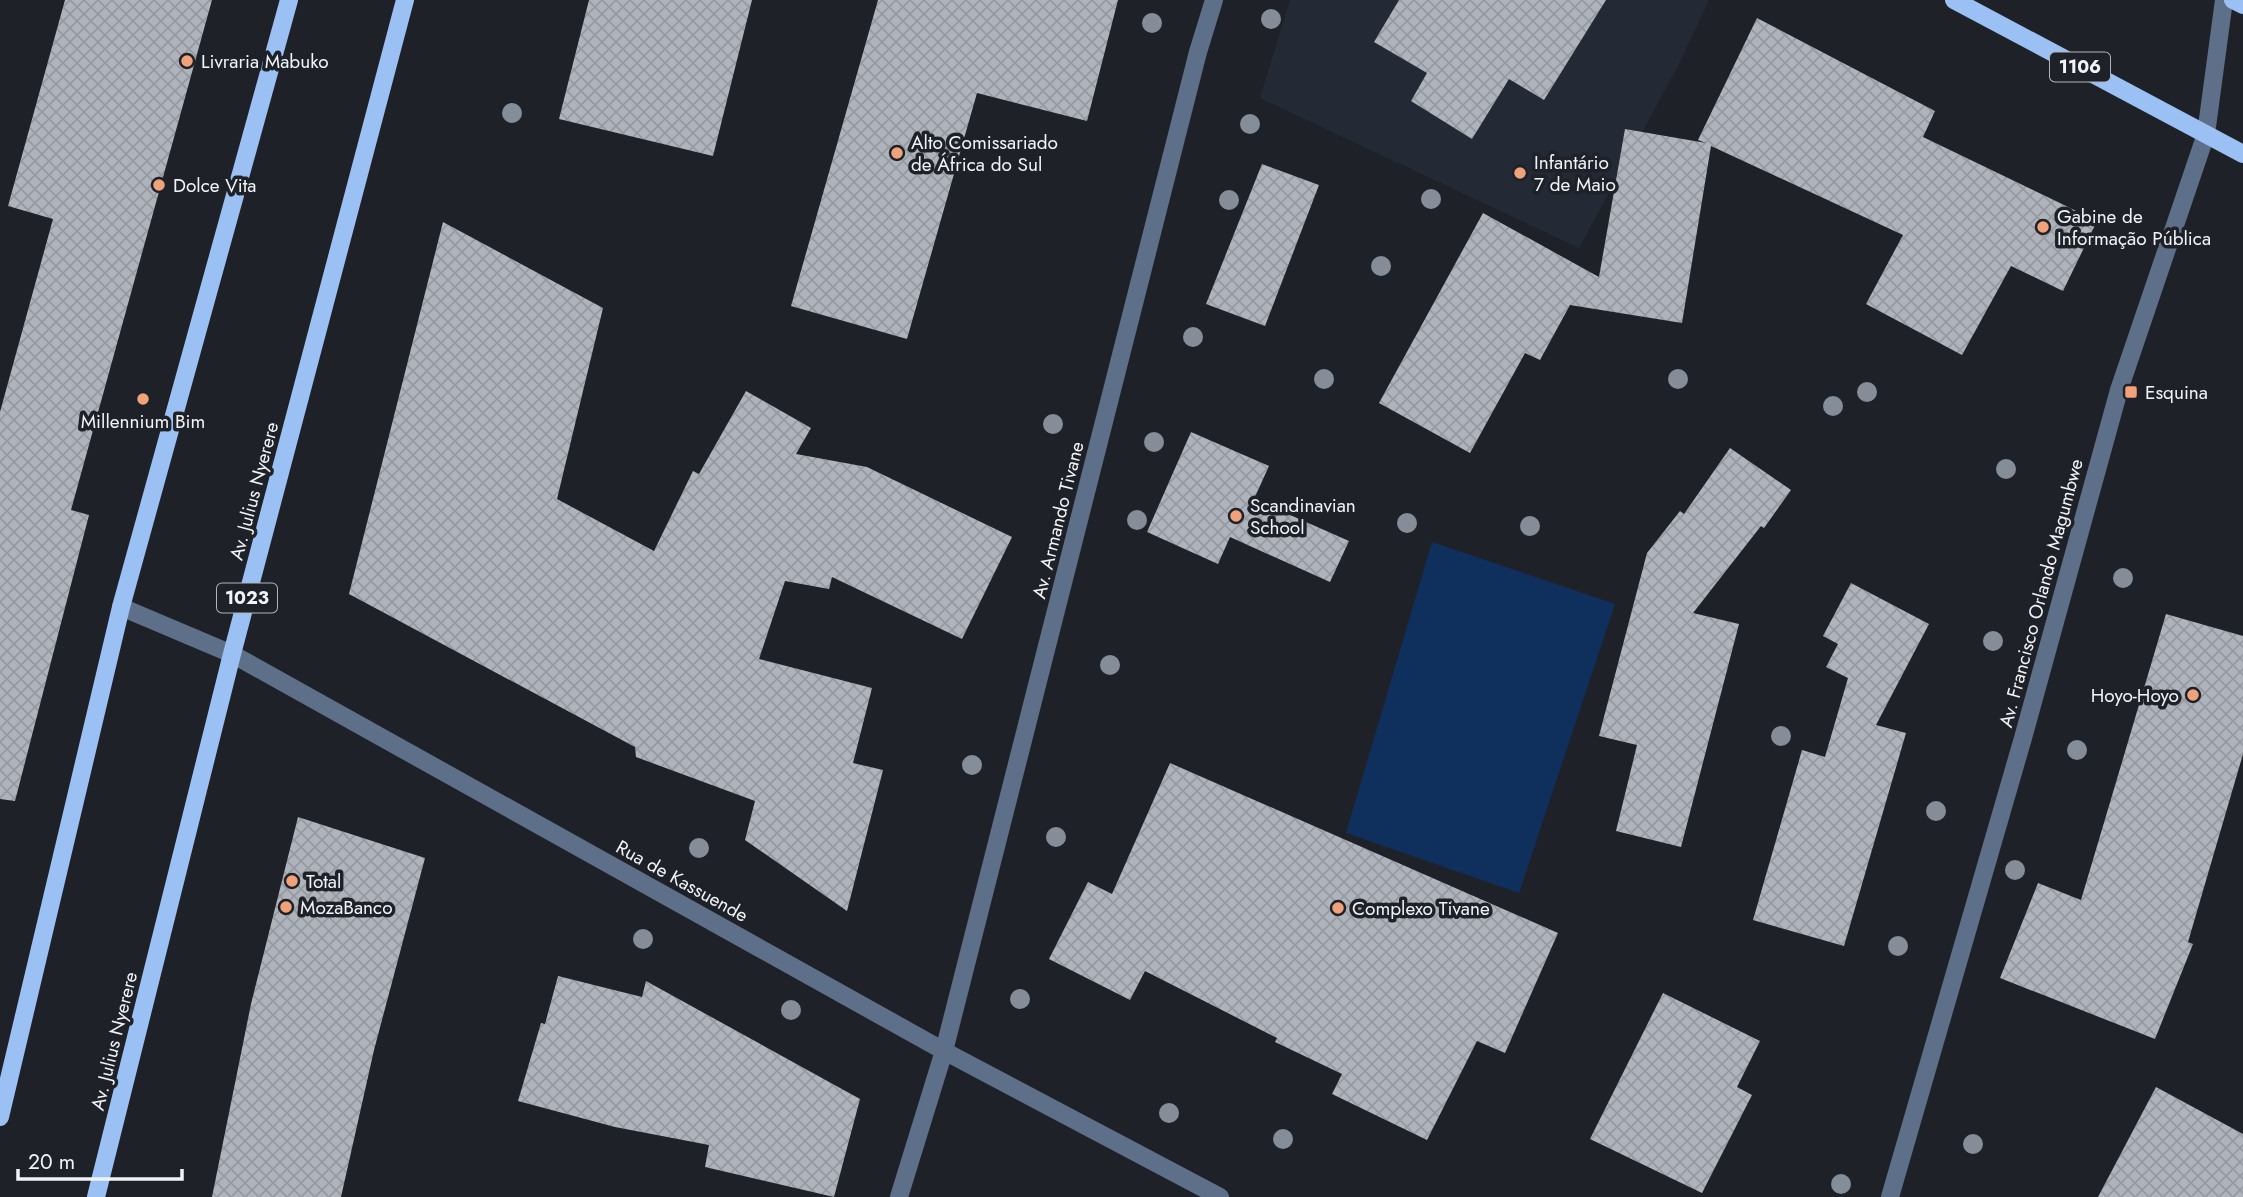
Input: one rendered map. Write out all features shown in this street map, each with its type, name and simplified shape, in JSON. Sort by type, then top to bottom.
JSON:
[{"type":"main road","points":[[0,1116],[121,607],[289,0]]},
{"type":"main road","name":"Av. Julius Nyerere","points":[[96,1197],[232,654],[405,0]]},
{"type":"main road","name":"1106","points":[[1954,0],[2243,154]]},
{"type":"main road","points":[[2233,0],[2243,5]]},
{"type":"street","name":"Av. Armando Tivane","points":[[899,1197],[944,1051],[1191,79],[1214,0]]},
{"type":"street","name":"Av. Francisco Orlando Magumbwe","points":[[1890,1197],[2023,738],[2119,390],[2206,134],[2224,0]]},
{"type":"street","name":"Rua de Kassuende","points":[[121,607],[232,654],[944,1051],[1220,1197]]},
{"type":"shaded area","name":"Infantário 7 de Maio","points":[[1290,0],[1709,0],[1678,66],[1579,248],[1260,98]]},
{"type":"shaded area","points":[[1432,542],[1615,604],[1519,893],[1346,833]]},
{"type":"building","points":[[65,0],[212,0],[71,510],[89,515],[15,801],[0,799],[0,412],[53,219],[8,206]]},
{"type":"building","points":[[589,0],[752,0],[713,156],[559,119]]},
{"type":"building","name":"Alto Comissariado de África do Sul","points":[[878,0],[1118,0],[1087,121],[977,93],[907,339],[791,306]]},
{"type":"building","points":[[1399,0],[1606,0],[1544,100],[1509,79],[1472,139],[1411,101],[1427,73],[1374,42]]},
{"type":"building","points":[[1757,18],[1935,111],[1923,137],[2097,221],[2063,291],[2011,266],[1962,355],[1866,304],[1903,235],[1711,146],[1682,323],[1570,305],[1540,360],[1525,353],[1470,453],[1379,403],[1483,213],[1599,277],[1625,129],[1706,143],[1698,140]]},
{"type":"building","points":[[1262,164],[1319,185],[1265,326],[1206,304]]},
{"type":"building","points":[[443,222],[603,308],[557,499],[654,551],[693,471],[699,474],[746,391],[811,428],[796,454],[867,467],[1012,537],[962,639],[832,577],[829,589],[785,581],[759,659],[872,688],[853,763],[883,770],[847,911],[745,840],[755,801],[636,757],[635,747],[349,594]]},
{"type":"building","points":[[1191,432],[1269,466],[1254,499],[1349,541],[1330,582],[1230,537],[1218,564],[1147,532]]},
{"type":"building","points":[[1730,448],[1791,490],[1764,528],[1761,526],[1693,613],[1739,624],[1681,847],[1616,831],[1637,745],[1599,736],[1647,553],[1680,511],[1684,514]]},
{"type":"building","points":[[1851,583],[1929,624],[1876,725],[1906,733],[1844,946],[1753,920],[1802,750],[1825,757],[1848,678],[1826,667],[1838,644],[1823,636]]},
{"type":"building","points":[[2166,614],[2243,636],[2243,754],[2188,942],[2193,944],[2155,1039],[2000,978],[2038,883],[2081,900]]},
{"type":"building","points":[[1170,763],[1558,933],[1505,1053],[1477,1041],[1427,1140],[1332,1094],[1342,1074],[1275,1042],[1277,1038],[1145,971],[1130,1000],[1049,959],[1088,882],[1112,894]]},
{"type":"building","points":[[298,817],[425,858],[374,1050],[341,1197],[212,1197],[251,1004]]},
{"type":"building","points":[[558,976],[642,997],[646,981],[860,1099],[834,1197],[705,1167],[709,1145],[615,1127],[518,1101],[541,1023],[545,1024]]},
{"type":"building","points":[[1663,993],[1760,1041],[1737,1087],[1752,1095],[1702,1193],[1590,1139]]},
{"type":"building","points":[[2156,1087],[2243,1134],[2243,1197],[2098,1197]]},
{"type":"place","name":"Livraria Mabuko","points":[[187,61]]},
{"type":"place","name":"Alto Comissariado de África do Sul","points":[[897,153]]},
{"type":"place","name":"Infantário 7 de Maio","points":[[1520,173]]},
{"type":"place","name":"Dolce Vita","points":[[159,185]]},
{"type":"place","name":"Gabine de Informação Pública","points":[[2043,227]]},
{"type":"place","name":"Esquina","points":[[2131,392]]},
{"type":"place","name":"Millennium Bim","points":[[143,399]]},
{"type":"place","name":"Scandinavian School","points":[[1236,516]]},
{"type":"place","name":"Hoyo-Hoyo","points":[[2193,695]]},
{"type":"place","name":"Total","points":[[292,881]]},
{"type":"place","name":"MozaBanco","points":[[286,907]]},
{"type":"place","name":"Complexo Tivane","points":[[1338,908]]}]
